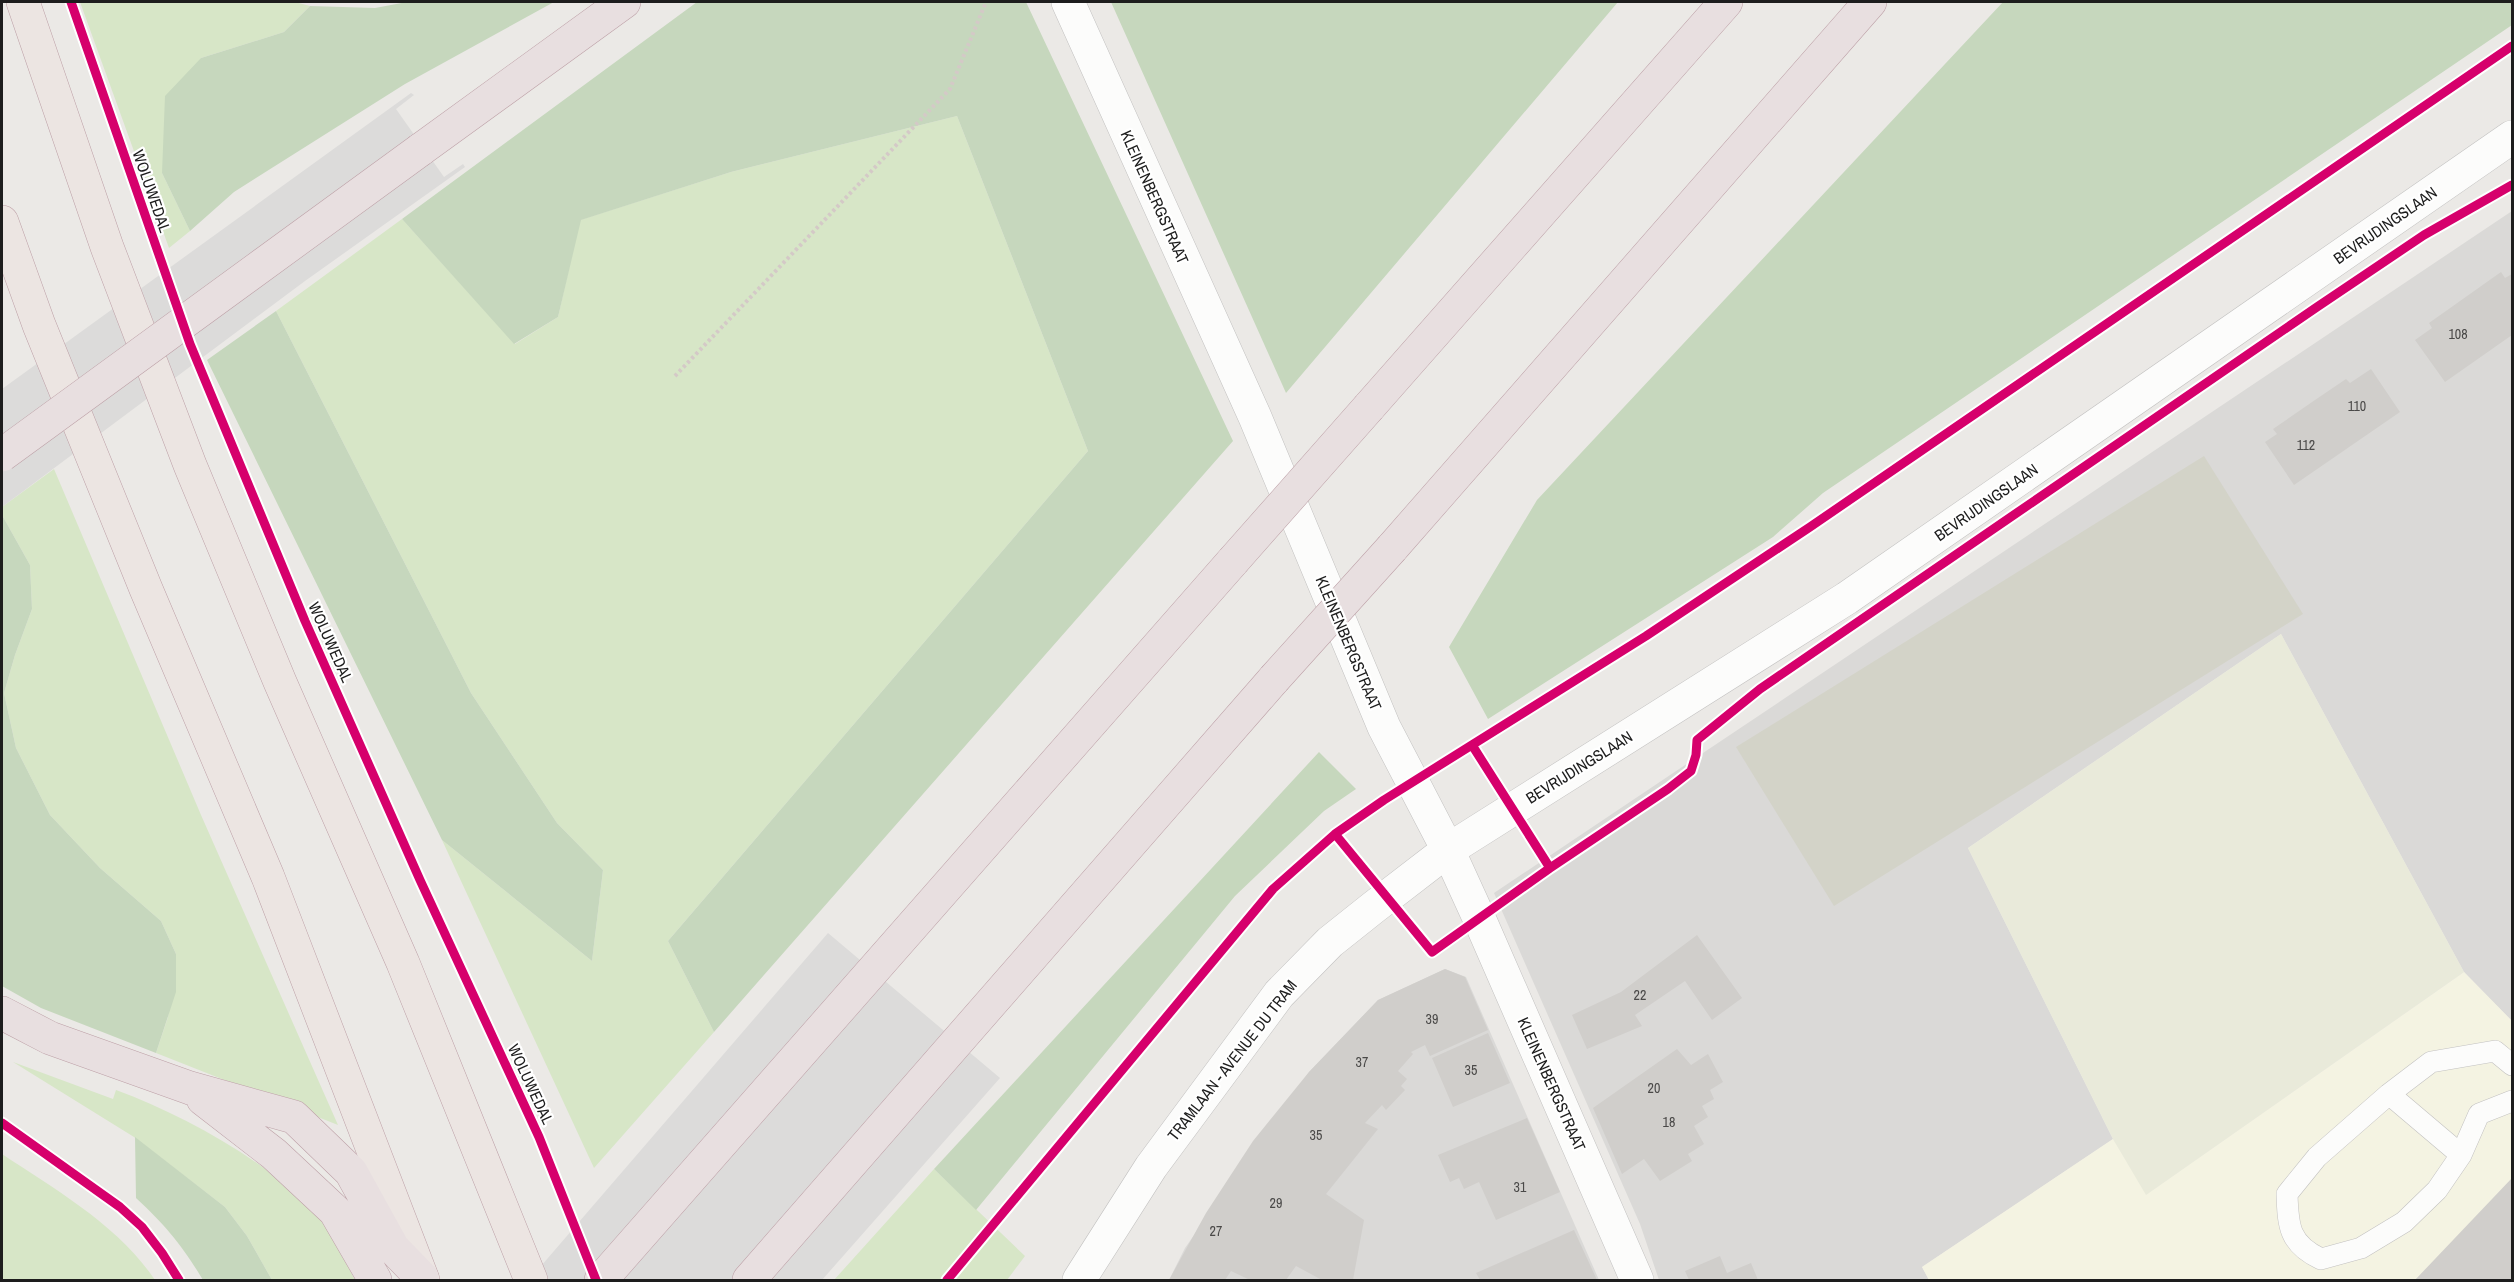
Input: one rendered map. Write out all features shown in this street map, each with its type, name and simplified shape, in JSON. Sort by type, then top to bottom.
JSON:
[{"type":"highway","points":[[23,2],[107,247],[190,465],[280,682],[403,963],[531,1281]]},
{"type":"highway","points":[[2,456],[624,2]]},
{"type":"highway","points":[[601,1281],[1726,2]]},
{"type":"highway","points":[[749,1281],[1274,679],[1392,548],[1870,2]]},
{"type":"highway","points":[[2,222],[39,325],[146,589],[268,877],[423,1279]]},
{"type":"highway","points":[[2,1013],[50,1038],[190,1088],[294,1117],[351,1172],[393,1248],[423,1279]]},
{"type":"highway","points":[[190,1088],[274,1154],[335,1211],[375,1281]]},
{"type":"street","name":"KLEINENBERGSTRAAT","points":[[1068,2],[1255,417],[1384,727],[1448,850],[1571,1125],[1637,1281]]},
{"type":"street","name":"BEVRIJDINGSLAAN","points":[[1448,850],[1847,598],[2512,137]]},
{"type":"street","name":"TRAMLAAN - AVENUE DU TRAM","points":[[1079,1281],[1150,1167],[1279,994],[1330,942],[1448,850]]},
{"type":"lane","points":[[2512,1065],[2495,1051],[2430,1062],[2389,1094],[2317,1158],[2287,1194],[2288,1221],[2295,1241],[2307,1252],[2321,1259],[2361,1248],[2404,1222],[2437,1190],[2461,1155],[2479,1114],[2512,1101]]},
{"type":"lane","points":[[2389,1094],[2461,1155]]},
{"type":"path","points":[[675,376],[950,89],[986,2]]},
{"type":"shaded area","points":[[2512,211],[2512,1021],[2464,972],[2281,634],[1968,848],[2113,1139],[1922,1267],[1929,1280],[1659,1280],[1640,1224],[1494,893]]},
{"type":"shaded area","points":[[2204,456],[2303,614],[1834,906],[1736,747]]},
{"type":"shaded area","points":[[2281,634],[2464,972],[2146,1195],[2113,1139],[1968,848]]},
{"type":"shaded area","points":[[1445,969],[1466,977],[1599,1280],[1169,1280],[1185,1248],[1309,1072],[1378,1000]]},
{"type":"shaded area","points":[[2464,972],[2512,1021],[2512,1280],[1929,1280],[1922,1267],[2113,1139],[2147,1194]]},
{"type":"green space","points":[[80,2],[295,2],[310,6],[284,32],[201,58],[162,173],[190,231],[169,248]]},
{"type":"green space","points":[[407,2],[554,2],[405,84],[234,192],[190,231],[162,173],[165,96],[201,58],[284,32],[310,6],[375,8]]},
{"type":"green space","points":[[697,2],[1026,2],[1233,441],[714,1032],[668,941],[1088,451],[957,116],[731,172],[581,220],[558,317],[514,344],[402,219]]},
{"type":"green space","points":[[1111,2],[1618,2],[1286,393]]},
{"type":"green space","points":[[2003,2],[2512,2],[2512,25],[1823,493],[1773,537],[1488,719],[1449,647],[1537,500]]},
{"type":"green space","points":[[957,116],[1088,451],[668,941],[714,1032],[594,1168],[442,840],[592,961],[603,870],[557,823],[471,693],[276,311],[402,219],[515,344],[558,317],[580,220],[731,172]]},
{"type":"green space","points":[[276,311],[471,693],[557,823],[603,870],[592,961],[442,840],[207,360]]},
{"type":"green space","points":[[54,469],[201,815],[338,1125],[156,1053],[168,1017],[176,954],[161,921],[100,868],[50,815],[16,748],[4,693],[32,609],[30,565],[2,515],[2,507]]},
{"type":"green space","points":[[2,515],[30,565],[32,609],[4,693],[16,748],[50,815],[100,868],[161,921],[176,954],[176,992],[156,1053],[41,1008],[2,986]]},
{"type":"green space","points":[[1319,752],[1356,789],[1324,811],[1235,896],[976,1210],[934,1169]]},
{"type":"green space","points":[[13,1062],[113,1099],[116,1090],[193,1124],[244,1154],[309,1206],[335,1242],[355,1280],[272,1280],[247,1236],[225,1207],[134,1137]]},
{"type":"green space","points":[[135,1137],[225,1207],[247,1236],[272,1280],[203,1280],[173,1236],[136,1198]]},
{"type":"green space","points":[[2,1154],[105,1225],[140,1260],[155,1280],[2,1280]]},
{"type":"green space","points":[[934,1169],[1025,1256],[1007,1280],[834,1280]]},
{"type":"pier","points":[[411,93],[414,95],[396,109],[444,177],[463,164],[465,167],[305,281],[2,507],[2,389]]},
{"type":"pier","points":[[828,933],[1000,1078],[822,1280],[529,1280]]},
{"type":"building","points":[[2501,272],[2505,278],[2512,274],[2512,335],[2445,382],[2415,340],[2432,328],[2429,323]]},
{"type":"building","points":[[2371,369],[2400,412],[2294,485],[2265,442],[2277,434],[2273,429],[2346,379],[2350,383]]},
{"type":"building","points":[[1697,935],[1742,998],[1712,1020],[1685,981],[1635,1015],[1642,1026],[1587,1049],[1572,1015],[1621,992]]},
{"type":"building","points":[[1445,969],[1465,977],[1488,1030],[1430,1056],[1425,1045],[1411,1052],[1413,1054],[1398,1071],[1407,1079],[1401,1086],[1405,1090],[1386,1110],[1382,1105],[1365,1123],[1378,1129],[1326,1194],[1364,1220],[1353,1280],[1322,1280],[1296,1266],[1286,1280],[1250,1280],[1231,1271],[1225,1280],[1169,1280],[1206,1213],[1253,1141],[1309,1072],[1378,1000]]},
{"type":"building","points":[[1488,1033],[1510,1083],[1453,1107],[1432,1058]]},
{"type":"building","points":[[1677,1049],[1691,1065],[1708,1054],[1723,1082],[1710,1090],[1714,1099],[1702,1106],[1708,1117],[1694,1126],[1704,1144],[1688,1154],[1692,1161],[1660,1181],[1644,1159],[1622,1174],[1593,1108]]},
{"type":"building","points":[[1527,1118],[1560,1192],[1496,1220],[1479,1182],[1464,1189],[1459,1178],[1450,1182],[1438,1155]]},
{"type":"building","points":[[2512,1178],[2512,1280],[2415,1280]]},
{"type":"building","points":[[1574,1230],[1597,1280],[1480,1280],[1476,1273]]},
{"type":"building","points":[[1720,1256],[1727,1273],[1751,1263],[1758,1280],[1689,1280],[1685,1271]]},
{"type":"cycle path","name":"WOLUWEDAL","points":[[71,2],[190,344],[305,621],[420,880],[539,1137],[596,1280]]},
{"type":"cycle path","points":[[947,1280],[1273,889],[1335,834],[1384,800],[1646,636],[1810,527],[2512,46]]},
{"type":"cycle path","points":[[1335,834],[1432,952],[1691,771],[1696,755],[1697,740],[1760,689],[2424,235],[2512,185]]},
{"type":"cycle path","points":[[1472,745],[1550,868]]},
{"type":"cycle path","points":[[2,1123],[120,1207],[142,1227],[179,1280]]}]
